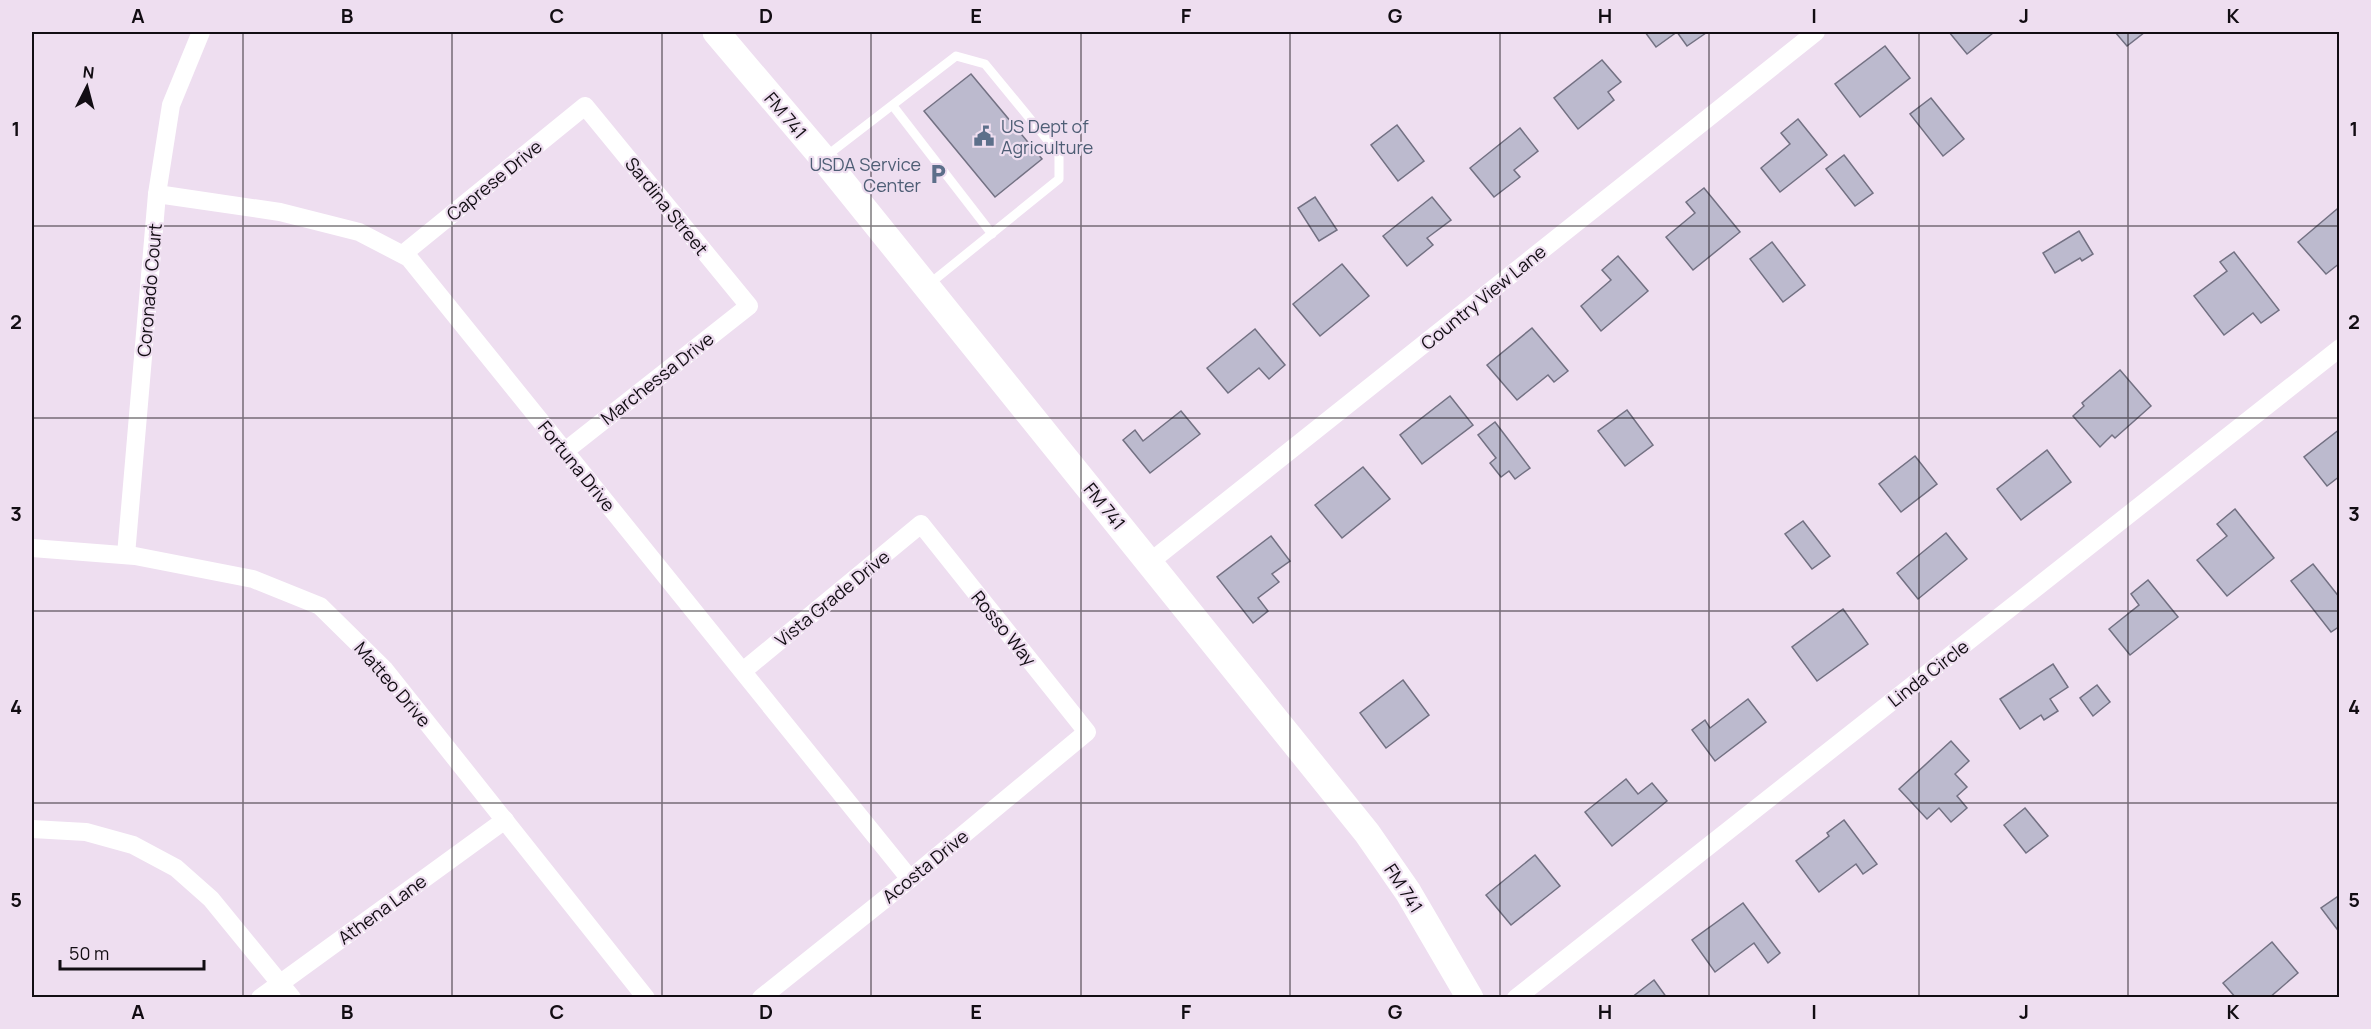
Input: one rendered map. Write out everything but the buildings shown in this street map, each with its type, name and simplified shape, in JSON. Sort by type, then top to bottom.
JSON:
[{"type":"main road","name":"FM 741","points":[[716,32],[823,158],[1367,833],[1408,892],[1470,998]]},
{"type":"street","name":"Coronado Court","points":[[126,555],[157,194],[171,105],[201,32]]},
{"type":"street","name":"Country View Lane","points":[[1150,562],[1816,32]]},
{"type":"street","name":"Caprese Drive","points":[[403,254],[585,106]]},
{"type":"street","name":"Sardina Street","points":[[585,106],[750,306]]},
{"type":"street","name":"Fortuna Drive","points":[[157,194],[280,212],[359,231],[409,258],[910,879]]},
{"type":"street","name":"Marchessa Drive","points":[[565,451],[750,306]]},
{"type":"street","name":"Linda Circle","points":[[1516,998],[2340,348]]},
{"type":"street","name":"Vista Grade Drive","points":[[743,671],[921,524]]},
{"type":"street","name":"Rosso Way","points":[[921,524],[1087,732]]},
{"type":"street","name":"Matteo Drive","points":[[32,548],[126,555],[254,579],[320,606],[385,670],[646,998]]},
{"type":"street","name":"Acosta Drive","points":[[761,998],[910,879],[1087,732]]},
{"type":"street","name":"Athena Lane","points":[[260,998],[505,820]]},
{"type":"street","points":[[32,829],[86,832],[133,845],[176,868],[211,899],[292,998]]},
{"type":"lane","points":[[823,158],[956,56],[985,64],[1059,154],[1059,179],[926,286]]},
{"type":"lane","points":[[893,106],[992,234]]},
{"type":"place","name":"US Dept of Agriculture","points":[[984,136]]},
{"type":"place","name":"USDA Service Center","points":[[938,174]]}]
